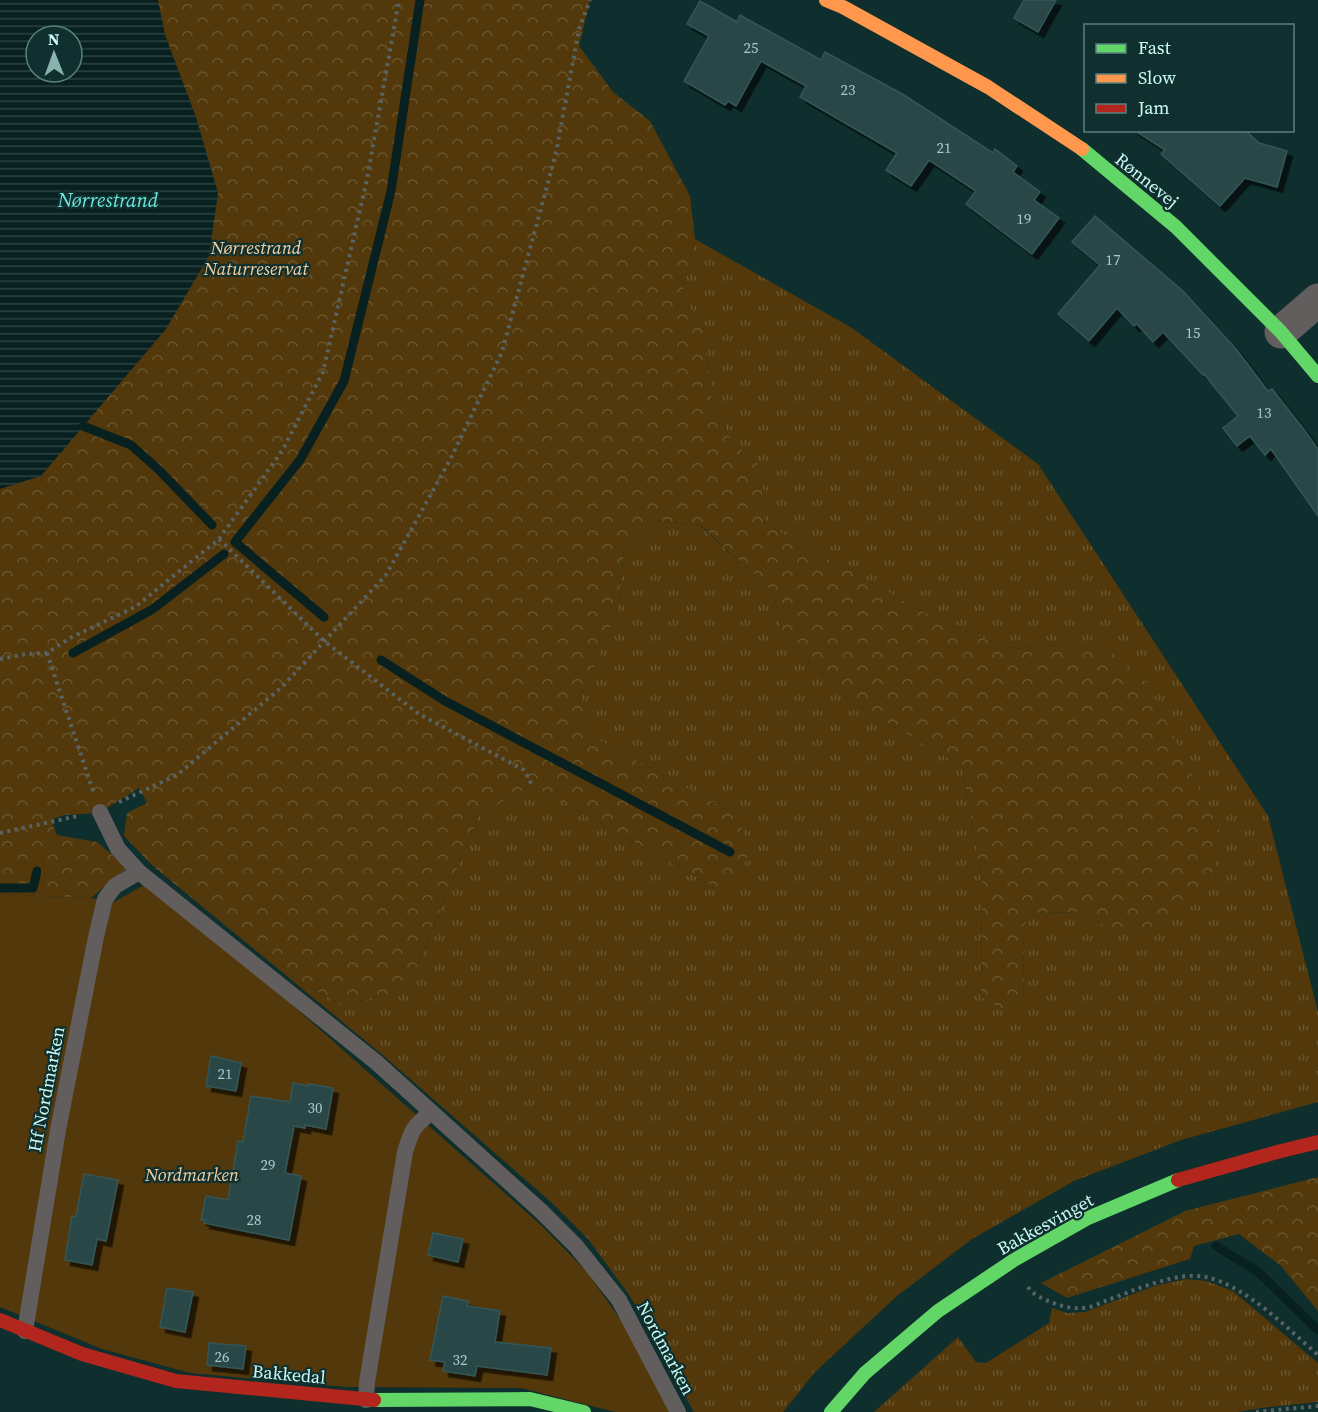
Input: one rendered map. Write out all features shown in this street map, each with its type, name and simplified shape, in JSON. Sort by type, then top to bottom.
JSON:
[{"type":"street","name":"Rønnevej","points":[[838,2],[988,87],[1080,148],[1176,227],[1281,332],[1318,376]]},
{"type":"street","points":[[1281,332],[1318,300]]},
{"type":"street","name":"Bakkesvinget","points":[[831,1412],[865,1373],[938,1311],[1014,1260],[1088,1218],[1176,1181],[1318,1142]]},
{"type":"street","name":"Bakkedal","points":[[0,1320],[82,1354],[176,1382],[366,1400],[530,1399],[584,1412]]},
{"type":"lane","name":"Nordmarken","points":[[100,812],[118,849],[139,872],[376,1062],[542,1212],[576,1246],[619,1300],[678,1412]]},
{"type":"lane","name":"Hf Nordmarken","points":[[25,1331],[58,1130],[105,899],[115,886],[139,872]]},
{"type":"lane","points":[[366,1400],[367,1382],[405,1152],[416,1125],[431,1112]]},
{"type":"path","points":[[0,659],[46,653],[70,638],[135,607],[219,539],[282,451],[323,372],[367,179],[399,0]]},
{"type":"path","points":[[0,833],[100,812],[177,775],[282,687],[386,575],[450,460],[502,352],[556,153],[579,29],[590,0]]},
{"type":"path","points":[[219,539],[324,641],[420,714],[524,770],[532,785]]},
{"type":"path","points":[[46,653],[100,812]]},
{"type":"path","points":[[1014,1260],[1030,1291],[1067,1308],[1083,1308],[1154,1283],[1187,1276],[1206,1277],[1234,1287],[1318,1355]]},
{"type":"path","points":[[1256,1412],[1318,1406]]},
{"type":"green space","name":"Nørrestrand Naturreservat","points":[[0,0],[590,0],[579,46],[613,92],[650,121],[690,196],[695,239],[682,293],[703,331],[712,400],[732,442],[763,468],[762,509],[765,524],[936,619],[1012,649],[1066,644],[1109,649],[1149,686],[1222,835],[1209,885],[1156,926],[1117,934],[1085,912],[1036,913],[1023,926],[1024,1005],[1012,1016],[981,996],[982,881],[962,766],[849,701],[784,638],[773,592],[700,525],[658,521],[624,551],[618,608],[580,701],[591,736],[737,815],[750,848],[740,878],[714,887],[532,785],[479,815],[408,988],[343,1006],[277,968],[153,866],[124,836],[127,813],[147,803],[139,788],[99,813],[64,815],[51,820],[57,835],[97,842],[127,868],[91,898],[0,894]]},
{"type":"green space","points":[[695,239],[852,328],[1038,464],[1268,816],[1318,1012],[1318,1102],[1181,1140],[1074,1181],[972,1239],[897,1296],[815,1372],[783,1412],[694,1412],[630,1296],[588,1239],[552,1203],[385,1057],[277,968],[343,1006],[408,988],[479,815],[532,785],[714,887],[737,815],[591,736],[580,701],[618,608],[624,551],[657,521],[699,525],[773,592],[784,638],[849,701],[962,766],[982,881],[981,997],[1024,1005],[1023,926],[1036,913],[1085,912],[1117,934],[1156,926],[1066,644],[1012,649],[936,619],[765,524],[762,509],[763,468],[732,442],[712,400],[703,331],[682,293]]},
{"type":"green space","name":"Nordmarken","points":[[144,885],[264,980],[543,1227],[587,1272],[622,1322],[672,1412],[615,1412],[521,1388],[347,1387],[190,1373],[102,1349],[0,1307],[0,894],[91,898],[114,902]]},
{"type":"green space","points":[[1318,1177],[1318,1311],[1281,1266],[1239,1234],[1194,1246],[1190,1259],[1067,1298],[1041,1283],[1185,1211]]},
{"type":"green space","points":[[1187,1279],[1206,1281],[1233,1291],[1318,1363],[1318,1402],[1238,1412],[874,1412],[958,1337],[976,1362],[986,1363],[1049,1323],[1052,1308],[1067,1313],[1085,1312],[1157,1285]]},
{"type":"water","name":"Nørrestrand","points":[[0,0],[158,0],[165,35],[196,117],[218,193],[209,256],[166,329],[41,476],[0,489]]},
{"type":"building","points":[[1024,0],[1056,0],[1038,32],[1014,18]]},
{"type":"building","points":[[700,1],[737,22],[740,15],[821,60],[825,52],[904,95],[993,153],[995,149],[1017,166],[1013,172],[1040,192],[1034,200],[1059,218],[1032,254],[966,204],[976,191],[929,160],[911,186],[886,170],[897,153],[800,97],[806,86],[761,61],[736,106],[728,101],[725,105],[684,81],[709,36],[687,24]]},
{"type":"building","points":[[1137,132],[1247,132],[1259,143],[1287,151],[1277,187],[1245,178],[1220,206],[1161,154],[1165,150]]},
{"type":"building","points":[[1095,216],[1183,291],[1236,349],[1268,391],[1272,389],[1302,427],[1318,449],[1318,516],[1271,449],[1265,455],[1250,436],[1237,446],[1223,428],[1238,416],[1204,374],[1163,332],[1153,342],[1137,324],[1134,326],[1117,308],[1089,341],[1058,314],[1100,265],[1072,242]]},
{"type":"building","points":[[211,1056],[241,1063],[236,1091],[206,1086]]},
{"type":"building","points":[[293,1083],[333,1088],[326,1129],[305,1125],[305,1128],[294,1126],[285,1173],[301,1176],[289,1240],[204,1223],[205,1220],[201,1220],[206,1196],[228,1200],[238,1141],[243,1142],[251,1096],[290,1102]]},
{"type":"building","points":[[84,1174],[118,1180],[106,1241],[97,1239],[92,1265],[65,1260],[72,1216],[76,1217]]},
{"type":"building","points":[[433,1233],[463,1239],[458,1262],[428,1255]]},
{"type":"building","points":[[167,1288],[193,1292],[185,1332],[160,1327]]},
{"type":"building","points":[[443,1296],[468,1301],[467,1306],[500,1311],[495,1342],[551,1348],[547,1375],[477,1366],[475,1376],[443,1371],[445,1362],[430,1360]]},
{"type":"building","points":[[209,1343],[246,1346],[243,1369],[207,1365]]},
{"type":"waterway","points":[[324,617],[235,542],[300,460],[344,381],[391,191],[420,0]]},
{"type":"waterway","points":[[83,426],[131,445],[159,470],[212,525]]},
{"type":"waterway","points":[[73,653],[153,609],[224,554]]},
{"type":"waterway","points":[[381,660],[445,701],[730,852]]},
{"type":"waterway","points":[[0,888],[33,888],[37,871]]},
{"type":"waterway","points":[[1216,1246],[1257,1271],[1318,1330]]},
{"type":"traffic: fast","points":[[1082,149],[1176,227],[1281,332],[1318,376]]},
{"type":"traffic: fast","points":[[831,1412],[865,1373],[938,1311],[1014,1260],[1088,1218],[1178,1180]]},
{"type":"traffic: fast","points":[[374,1400],[530,1399],[584,1412]]},
{"type":"traffic: slow","points":[[826,0],[843,7],[988,87],[1082,149]]},
{"type":"traffic: jam","points":[[1178,1180],[1318,1142]]},
{"type":"traffic: jam","points":[[0,1320],[82,1354],[176,1381],[374,1400]]}]
